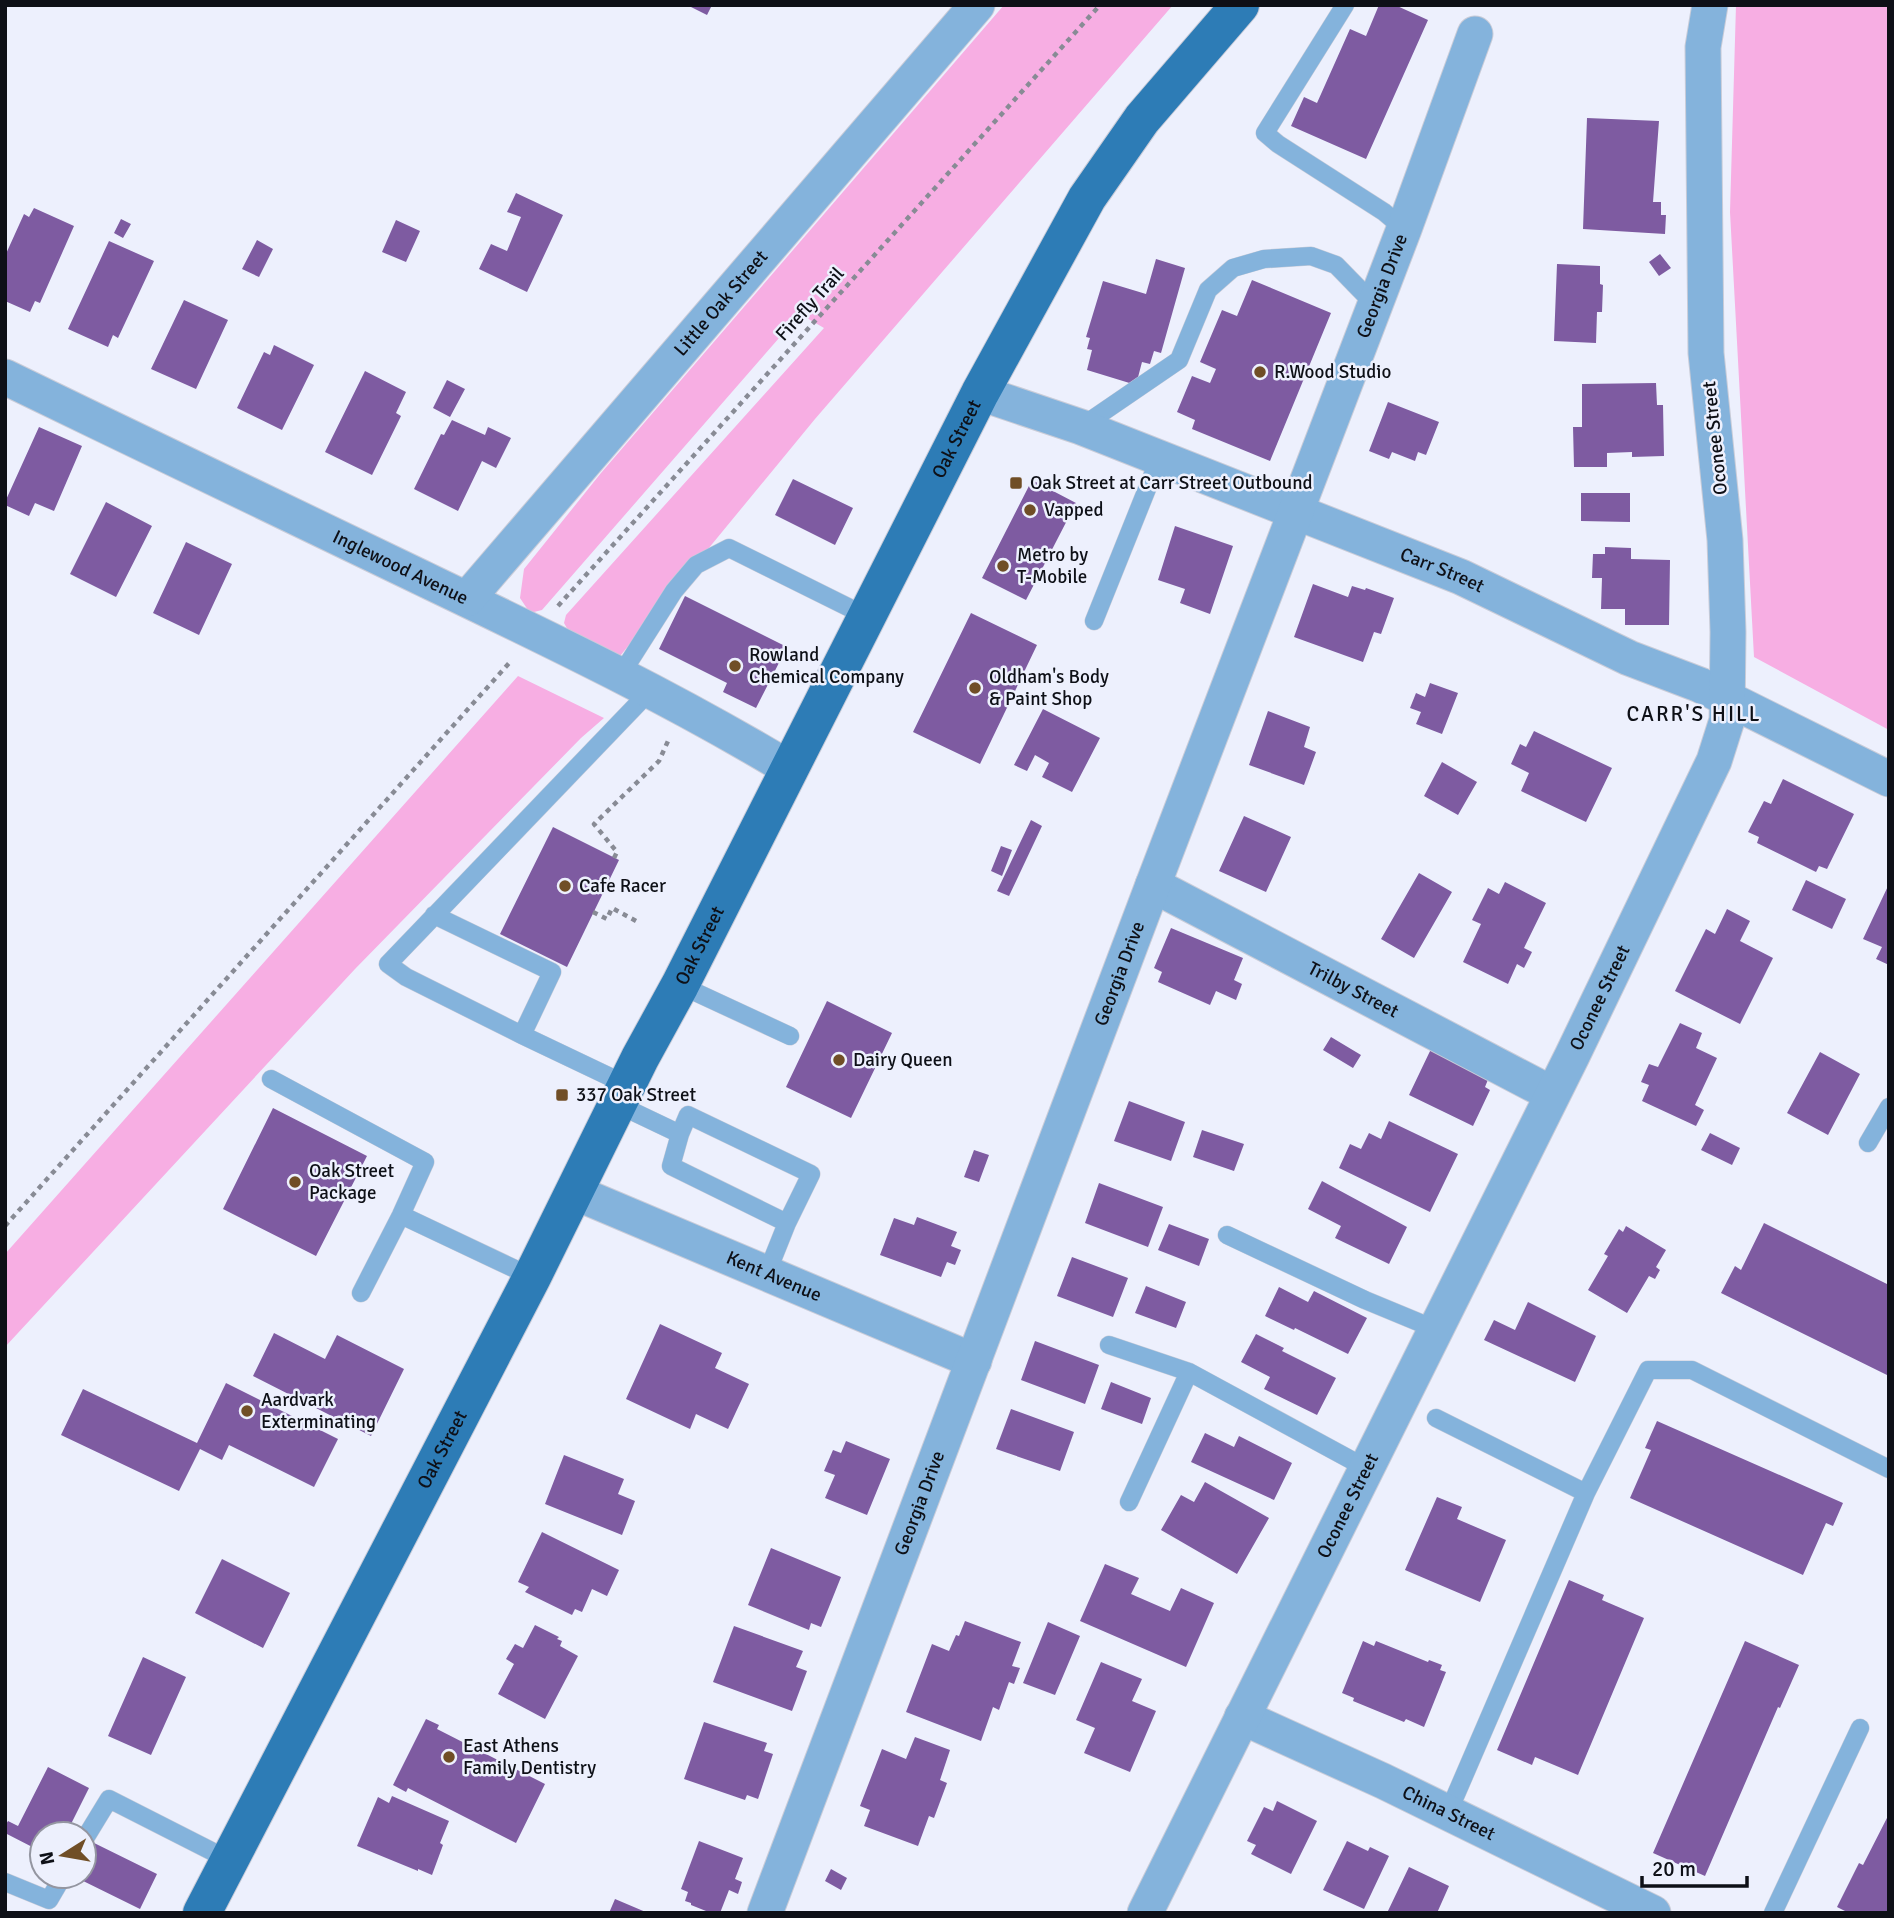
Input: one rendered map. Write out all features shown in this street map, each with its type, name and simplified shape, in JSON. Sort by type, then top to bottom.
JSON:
[{"type":"main road","name":"Oak Street","points":[[202,1913],[575,1192],[981,393],[1087,198],[1142,119],[1240,5]]},
{"type":"street","name":"Little Oak Street","points":[[467,599],[976,5]]},
{"type":"street","name":"Oconee Street","points":[[1145,1913],[1552,1094],[1714,761],[1727,720],[1725,540],[1706,353],[1703,47],[1710,5]]},
{"type":"street","name":"Georgia Drive","points":[[765,1913],[1404,229],[1475,34]]},
{"type":"street","name":"Inglewood Avenue","points":[[5,377],[467,599],[744,741],[790,769]]},
{"type":"street","name":"Carr Street","points":[[981,393],[1081,427],[1461,577],[1629,658],[1700,685],[1889,779]]},
{"type":"street","name":"Trilby Street","points":[[1153,885],[1552,1094]]},
{"type":"street","name":"Kent Avenue","points":[[575,1192],[974,1361]]},
{"type":"street","name":"China Street","points":[[1242,1717],[1653,1913]]},
{"type":"lane","points":[[1345,5],[1265,133],[1384,212],[1404,229]]},
{"type":"lane","points":[[1081,427],[1179,360],[1208,290],[1233,268],[1264,259],[1311,256],[1336,265],[1375,305]]},
{"type":"lane","points":[[1094,621],[1159,459]]},
{"type":"lane","points":[[680,1134],[622,1095],[522,1035],[406,976],[388,964],[635,684],[674,591],[696,565],[729,548],[868,617]]},
{"type":"lane","points":[[434,915],[552,972],[522,1035]]},
{"type":"lane","points":[[680,985],[790,1036]]},
{"type":"lane","points":[[271,1079],[425,1162],[361,1293]]},
{"type":"lane","points":[[1868,1143],[1889,1107]]},
{"type":"lane","points":[[767,1273],[811,1174],[688,1115],[671,1166],[787,1223]]},
{"type":"lane","points":[[401,1215],[531,1277]]},
{"type":"lane","points":[[1227,1235],[1365,1300],[1435,1329]]},
{"type":"lane","points":[[1109,1345],[1189,1372],[1366,1468]]},
{"type":"lane","points":[[1448,1813],[1586,1493],[1648,1370],[1692,1370],[1889,1469]]},
{"type":"lane","points":[[1129,1502],[1189,1372]]},
{"type":"lane","points":[[1436,1418],[1586,1493]]},
{"type":"lane","points":[[1773,1913],[1860,1728]]},
{"type":"lane","points":[[96,1820],[109,1799],[229,1860]]},
{"type":"lane","points":[[5,1882],[48,1900],[54,1890]]},
{"type":"path","name":"Firefly Trail","points":[[552,612],[1100,5]]},
{"type":"path","points":[[5,1226],[516,654]]},
{"type":"path","points":[[614,858],[617,852],[594,824],[659,761],[668,741]]},
{"type":"path","points":[[593,912],[607,919],[612,908],[638,922]]},
{"type":"shaded area","points":[[1004,5],[1173,5],[815,419],[620,656],[568,630],[564,623],[566,615],[824,328],[800,314],[542,610],[530,613],[520,598],[524,569],[601,473]]},
{"type":"shaded area","points":[[1736,5],[1889,5],[1889,730],[1754,657],[1730,212]]},
{"type":"shaded area","points":[[518,676],[604,718],[581,738],[355,969],[5,1347],[5,1254]]},
{"type":"building","points":[[687,5],[712,5],[707,15]]},
{"type":"building","points":[[1379,5],[1395,5],[1428,20],[1366,159],[1291,126],[1304,97],[1317,103],[1350,29],[1366,36]]},
{"type":"building","points":[[1587,118],[1659,121],[1653,202],[1661,202],[1661,215],[1666,215],[1665,234],[1583,229]]},
{"type":"building","points":[[516,193],[563,215],[527,292],[479,269],[491,244],[507,251],[521,217],[507,212]]},
{"type":"building","points":[[34,208],[74,226],[40,303],[35,301],[30,312],[5,301],[5,256],[24,214],[29,217]]},
{"type":"building","points":[[121,219],[131,224],[123,238],[114,233]]},
{"type":"building","points":[[396,220],[420,231],[406,262],[382,252]]},
{"type":"building","points":[[257,240],[273,249],[259,277],[242,269]]},
{"type":"building","points":[[109,241],[154,261],[118,338],[113,335],[108,347],[68,329]]},
{"type":"building","points":[[1660,254],[1671,268],[1659,276],[1649,262]]},
{"type":"building","points":[[1156,259],[1185,268],[1161,353],[1154,351],[1150,364],[1142,362],[1136,385],[1087,370],[1092,350],[1087,349],[1090,338],[1086,337],[1103,281],[1146,294]]},
{"type":"building","points":[[1557,264],[1600,266],[1600,284],[1603,285],[1602,312],[1597,312],[1596,343],[1554,341]]},
{"type":"building","name":"R.Wood Studio","points":[[1252,280],[1331,313],[1270,461],[1192,429],[1195,420],[1177,412],[1192,376],[1210,383],[1216,369],[1200,362],[1222,310],[1237,316]]},
{"type":"building","points":[[184,300],[228,320],[196,389],[151,369]]},
{"type":"building","points":[[274,345],[314,365],[282,430],[237,408],[264,352],[270,355]]},
{"type":"building","points":[[365,371],[406,392],[396,413],[401,416],[372,475],[325,452]]},
{"type":"building","points":[[447,380],[465,389],[450,417],[433,408]]},
{"type":"building","points":[[1656,383],[1657,405],[1663,405],[1664,456],[1632,457],[1632,452],[1607,453],[1607,467],[1574,467],[1573,427],[1582,427],[1582,384]]},
{"type":"building","points":[[1388,402],[1439,422],[1426,455],[1418,452],[1415,461],[1392,452],[1389,459],[1369,451]]},
{"type":"building","points":[[452,420],[485,435],[488,427],[511,438],[496,468],[482,461],[458,511],[414,489],[441,434],[444,435]]},
{"type":"building","points":[[39,427],[82,446],[54,511],[35,503],[29,516],[5,505],[5,502]]},
{"type":"building","points":[[793,479],[853,508],[835,545],[775,515]]},
{"type":"building","points":[[1032,480],[1076,503],[1026,600],[982,578]]},
{"type":"building","points":[[1581,493],[1630,493],[1630,522],[1581,521]]},
{"type":"building","points":[[106,502],[152,526],[116,597],[70,574]]},
{"type":"building","points":[[1175,526],[1233,546],[1210,614],[1180,603],[1185,589],[1158,580]]},
{"type":"building","points":[[186,542],[232,564],[199,635],[153,613]]},
{"type":"building","points":[[1605,547],[1631,548],[1631,559],[1670,560],[1669,625],[1625,625],[1625,609],[1601,609],[1602,578],[1592,578],[1593,554],[1605,554]]},
{"type":"building","points":[[1313,584],[1348,597],[1352,586],[1394,598],[1381,634],[1374,632],[1363,662],[1294,637]]},
{"type":"building","name":"Rowland Chemical Company","points":[[685,596],[787,647],[756,708],[723,692],[727,683],[659,649]]},
{"type":"building","name":"Oldham's Body & Paint Shop","points":[[971,613],[1037,645],[980,764],[913,732]]},
{"type":"building","points":[[1430,683],[1458,693],[1442,734],[1416,724],[1421,712],[1410,708],[1416,693],[1425,697]]},
{"type":"building","points":[[1043,709],[1100,738],[1072,792],[1042,777],[1049,763],[1035,755],[1027,771],[1014,765]]},
{"type":"building","points":[[1268,711],[1310,727],[1304,747],[1316,752],[1304,785],[1249,765]]},
{"type":"building","points":[[1534,731],[1612,768],[1586,822],[1521,791],[1529,773],[1511,764],[1520,744],[1526,747]]},
{"type":"building","points":[[1442,762],[1477,782],[1458,815],[1424,796]]},
{"type":"building","points":[[1783,779],[1854,814],[1827,869],[1819,866],[1816,872],[1757,843],[1759,837],[1748,832],[1764,801],[1771,804]]},
{"type":"building","points":[[1244,816],[1291,837],[1266,892],[1219,871]]},
{"type":"building","points":[[1031,820],[1042,826],[1009,896],[997,891]]},
{"type":"building","name":"Cafe Racer","points":[[553,827],[619,860],[567,967],[500,934]]},
{"type":"building","points":[[1001,846],[1012,850],[1002,876],[991,871]]},
{"type":"building","points":[[1419,873],[1452,892],[1414,958],[1381,939]]},
{"type":"building","points":[[1806,880],[1846,899],[1832,929],[1792,910]]},
{"type":"building","points":[[1505,882],[1546,903],[1524,948],[1532,952],[1524,968],[1517,964],[1508,984],[1463,962],[1481,924],[1472,920],[1488,888],[1499,894]]},
{"type":"building","points":[[1889,884],[1889,965],[1876,959],[1882,947],[1863,939]]},
{"type":"building","points":[[1727,909],[1750,921],[1740,941],[1773,958],[1740,1024],[1675,991],[1706,929],[1715,934]]},
{"type":"building","points":[[1171,928],[1243,958],[1234,980],[1242,984],[1236,1000],[1216,991],[1210,1005],[1158,982],[1162,972],[1154,968]]},
{"type":"building","name":"Dairy Queen","points":[[827,1001],[892,1033],[851,1118],[786,1087]]},
{"type":"building","points":[[1680,1023],[1702,1033],[1696,1048],[1717,1058],[1695,1105],[1704,1110],[1696,1126],[1642,1101],[1649,1085],[1641,1082],[1649,1064],[1658,1067]]},
{"type":"building","points":[[1331,1037],[1361,1055],[1353,1068],[1323,1050]]},
{"type":"building","points":[[1431,1049],[1489,1077],[1485,1087],[1490,1090],[1473,1126],[1409,1095]]},
{"type":"building","points":[[1820,1052],[1860,1074],[1828,1135],[1787,1113]]},
{"type":"building","points":[[1129,1101],[1185,1122],[1171,1161],[1114,1141]]},
{"type":"building","name":"Oak Street Package","points":[[273,1108],[367,1156],[316,1256],[223,1209]]},
{"type":"building","points":[[1389,1121],[1458,1154],[1430,1212],[1339,1168],[1350,1144],[1361,1149],[1369,1133],[1381,1139]]},
{"type":"building","points":[[1202,1130],[1244,1144],[1234,1171],[1193,1157]]},
{"type":"building","points":[[1710,1133],[1740,1148],[1732,1165],[1701,1150]]},
{"type":"building","points":[[974,1150],[989,1155],[979,1182],[964,1177]]},
{"type":"building","points":[[1322,1181],[1407,1227],[1389,1264],[1335,1238],[1341,1226],[1308,1209]]},
{"type":"building","points":[[1099,1183],[1163,1207],[1148,1247],[1085,1223]]},
{"type":"building","points":[[917,1217],[957,1232],[951,1246],[961,1250],[955,1265],[947,1262],[941,1277],[880,1255],[894,1218],[914,1225]]},
{"type":"building","points":[[1764,1223],[1889,1285],[1889,1376],[1721,1293],[1735,1266],[1741,1270]]},
{"type":"building","points":[[1169,1224],[1209,1239],[1199,1266],[1158,1250]]},
{"type":"building","points":[[1626,1226],[1666,1250],[1656,1267],[1660,1270],[1655,1279],[1649,1276],[1627,1313],[1588,1290],[1608,1256],[1604,1254],[1619,1229],[1623,1232]]},
{"type":"building","points":[[1072,1257],[1128,1278],[1113,1317],[1057,1296]]},
{"type":"building","points":[[1146,1286],[1186,1302],[1176,1328],[1135,1313]]},
{"type":"building","points":[[1279,1287],[1308,1302],[1314,1291],[1367,1318],[1348,1354],[1265,1316]]},
{"type":"building","points":[[1528,1302],[1596,1336],[1575,1382],[1484,1340],[1494,1320],[1515,1330]]},
{"type":"building","points":[[660,1324],[722,1353],[715,1368],[749,1384],[728,1429],[696,1414],[690,1429],[626,1399]]},
{"type":"building","points":[[274,1333],[325,1359],[337,1335],[404,1369],[371,1436],[253,1376]]},
{"type":"building","points":[[1256,1334],[1284,1348],[1282,1351],[1336,1378],[1317,1415],[1264,1389],[1270,1377],[1241,1362]]},
{"type":"building","points":[[1035,1341],[1099,1365],[1085,1404],[1021,1380]]},
{"type":"building","points":[[1111,1382],[1151,1398],[1142,1424],[1101,1409]]},
{"type":"building","points":[[226,1383],[338,1439],[314,1487],[229,1445],[222,1460],[200,1449],[179,1491],[61,1435],[83,1389],[197,1443]]},
{"type":"building","points":[[1011,1409],[1074,1432],[1060,1471],[996,1449]]},
{"type":"building","points":[[1657,1421],[1843,1503],[1833,1526],[1826,1523],[1803,1575],[1630,1498],[1651,1450],[1645,1448]]},
{"type":"building","points":[[1205,1433],[1234,1447],[1239,1436],[1292,1463],[1274,1500],[1191,1462]]},
{"type":"building","points":[[846,1441],[890,1459],[867,1515],[825,1498],[835,1475],[824,1471],[833,1450],[841,1453]]},
{"type":"building","points":[[564,1455],[624,1479],[618,1494],[635,1501],[622,1535],[545,1504]]},
{"type":"building","points":[[1205,1482],[1269,1518],[1237,1574],[1161,1530],[1181,1495],[1194,1502]]},
{"type":"building","points":[[1437,1497],[1462,1507],[1457,1519],[1506,1540],[1480,1602],[1405,1570]]},
{"type":"building","points":[[542,1532],[619,1570],[607,1596],[592,1589],[582,1612],[575,1609],[572,1615],[525,1592],[529,1587],[518,1582]]},
{"type":"building","points":[[771,1548],[841,1577],[821,1627],[811,1623],[809,1630],[748,1605]]},
{"type":"building","points":[[222,1559],[290,1593],[263,1648],[195,1613]]},
{"type":"building","points":[[1105,1564],[1139,1578],[1131,1594],[1170,1611],[1181,1588],[1214,1603],[1186,1667],[1080,1621]]},
{"type":"building","points":[[1569,1580],[1604,1595],[1602,1600],[1644,1618],[1578,1775],[1535,1757],[1532,1765],[1497,1750]]},
{"type":"building","points":[[965,1621],[1021,1642],[1012,1666],[1020,1668],[1014,1684],[1009,1682],[999,1710],[993,1707],[981,1741],[906,1712],[932,1644],[949,1651]]},
{"type":"building","points":[[1048,1622],[1080,1636],[1055,1695],[1023,1683]]},
{"type":"building","points":[[535,1625],[559,1637],[557,1639],[562,1641],[560,1646],[578,1656],[545,1719],[498,1694],[514,1664],[506,1659],[515,1644],[523,1648]]},
{"type":"building","points":[[734,1626],[803,1651],[796,1667],[807,1671],[792,1711],[713,1682]]},
{"type":"building","points":[[1363,1641],[1374,1646],[1376,1641],[1442,1665],[1440,1670],[1446,1672],[1424,1727],[1406,1719],[1404,1722],[1353,1701],[1354,1698],[1342,1693]]},
{"type":"building","points":[[1745,1641],[1799,1665],[1705,1876],[1653,1853]]},
{"type":"building","points":[[143,1657],[186,1677],[151,1755],[108,1736]]},
{"type":"building","points":[[1101,1662],[1142,1679],[1132,1701],[1156,1711],[1130,1772],[1084,1753],[1095,1728],[1076,1720]]},
{"type":"building","name":"East Athens Family Dentistry","points":[[426,1719],[439,1725],[437,1729],[545,1784],[516,1843],[408,1788],[406,1792],[393,1785]]},
{"type":"building","points":[[704,1722],[767,1743],[764,1751],[773,1754],[758,1799],[747,1795],[745,1800],[684,1779]]},
{"type":"building","points":[[915,1737],[950,1750],[940,1780],[947,1783],[934,1818],[929,1816],[918,1846],[864,1826],[870,1810],[860,1806],[882,1749],[906,1759]]},
{"type":"building","points":[[48,1767],[89,1788],[73,1820],[28,1820],[28,1845],[5,1833],[8,1821],[18,1826]]},
{"type":"building","points":[[392,1796],[449,1821],[432,1875],[357,1846],[378,1797],[389,1803]]},
{"type":"building","points":[[1277,1801],[1317,1821],[1291,1874],[1251,1854],[1256,1845],[1247,1841],[1264,1807],[1273,1811]]},
{"type":"building","points":[[1889,1814],[1889,1913],[1849,1913],[1837,1907],[1859,1863],[1863,1865]]},
{"type":"building","points":[[699,1841],[743,1858],[735,1879],[742,1882],[738,1894],[729,1890],[720,1913],[711,1913],[691,1905],[685,1901],[688,1892],[681,1889]]},
{"type":"building","points":[[1347,1841],[1368,1851],[1370,1847],[1389,1856],[1364,1909],[1323,1890]]},
{"type":"building","points":[[98,1845],[157,1874],[140,1909],[98,1888]]},
{"type":"building","points":[[1409,1867],[1449,1886],[1437,1913],[1387,1913]]},
{"type":"building","points":[[831,1869],[847,1878],[841,1890],[825,1881]]},
{"type":"building","points":[[615,1899],[648,1913],[609,1913]]},
{"type":"place","name":"R.Wood Studio","points":[[1260,372]]},
{"type":"place","name":"Oak Street at Carr Street Outbound","points":[[1016,483]]},
{"type":"place","name":"Vapped","points":[[1030,510]]},
{"type":"place","name":"Metro by T-Mobile","points":[[1003,566]]},
{"type":"place","name":"Rowland Chemical Company","points":[[735,666]]},
{"type":"place","name":"Oldham's Body & Paint Shop","points":[[975,688]]},
{"type":"place","name":"Cafe Racer","points":[[565,886]]},
{"type":"place","name":"Dairy Queen","points":[[839,1060]]},
{"type":"place","name":"337 Oak Street","points":[[562,1095]]},
{"type":"place","name":"Oak Street Package","points":[[295,1182]]},
{"type":"place","name":"Aardvark Exterminating","points":[[247,1411]]},
{"type":"place","name":"East Athens Family Dentistry","points":[[449,1757]]},
{"type":"district","name":"CARR'S HILL","points":[[1694,714]]}]
